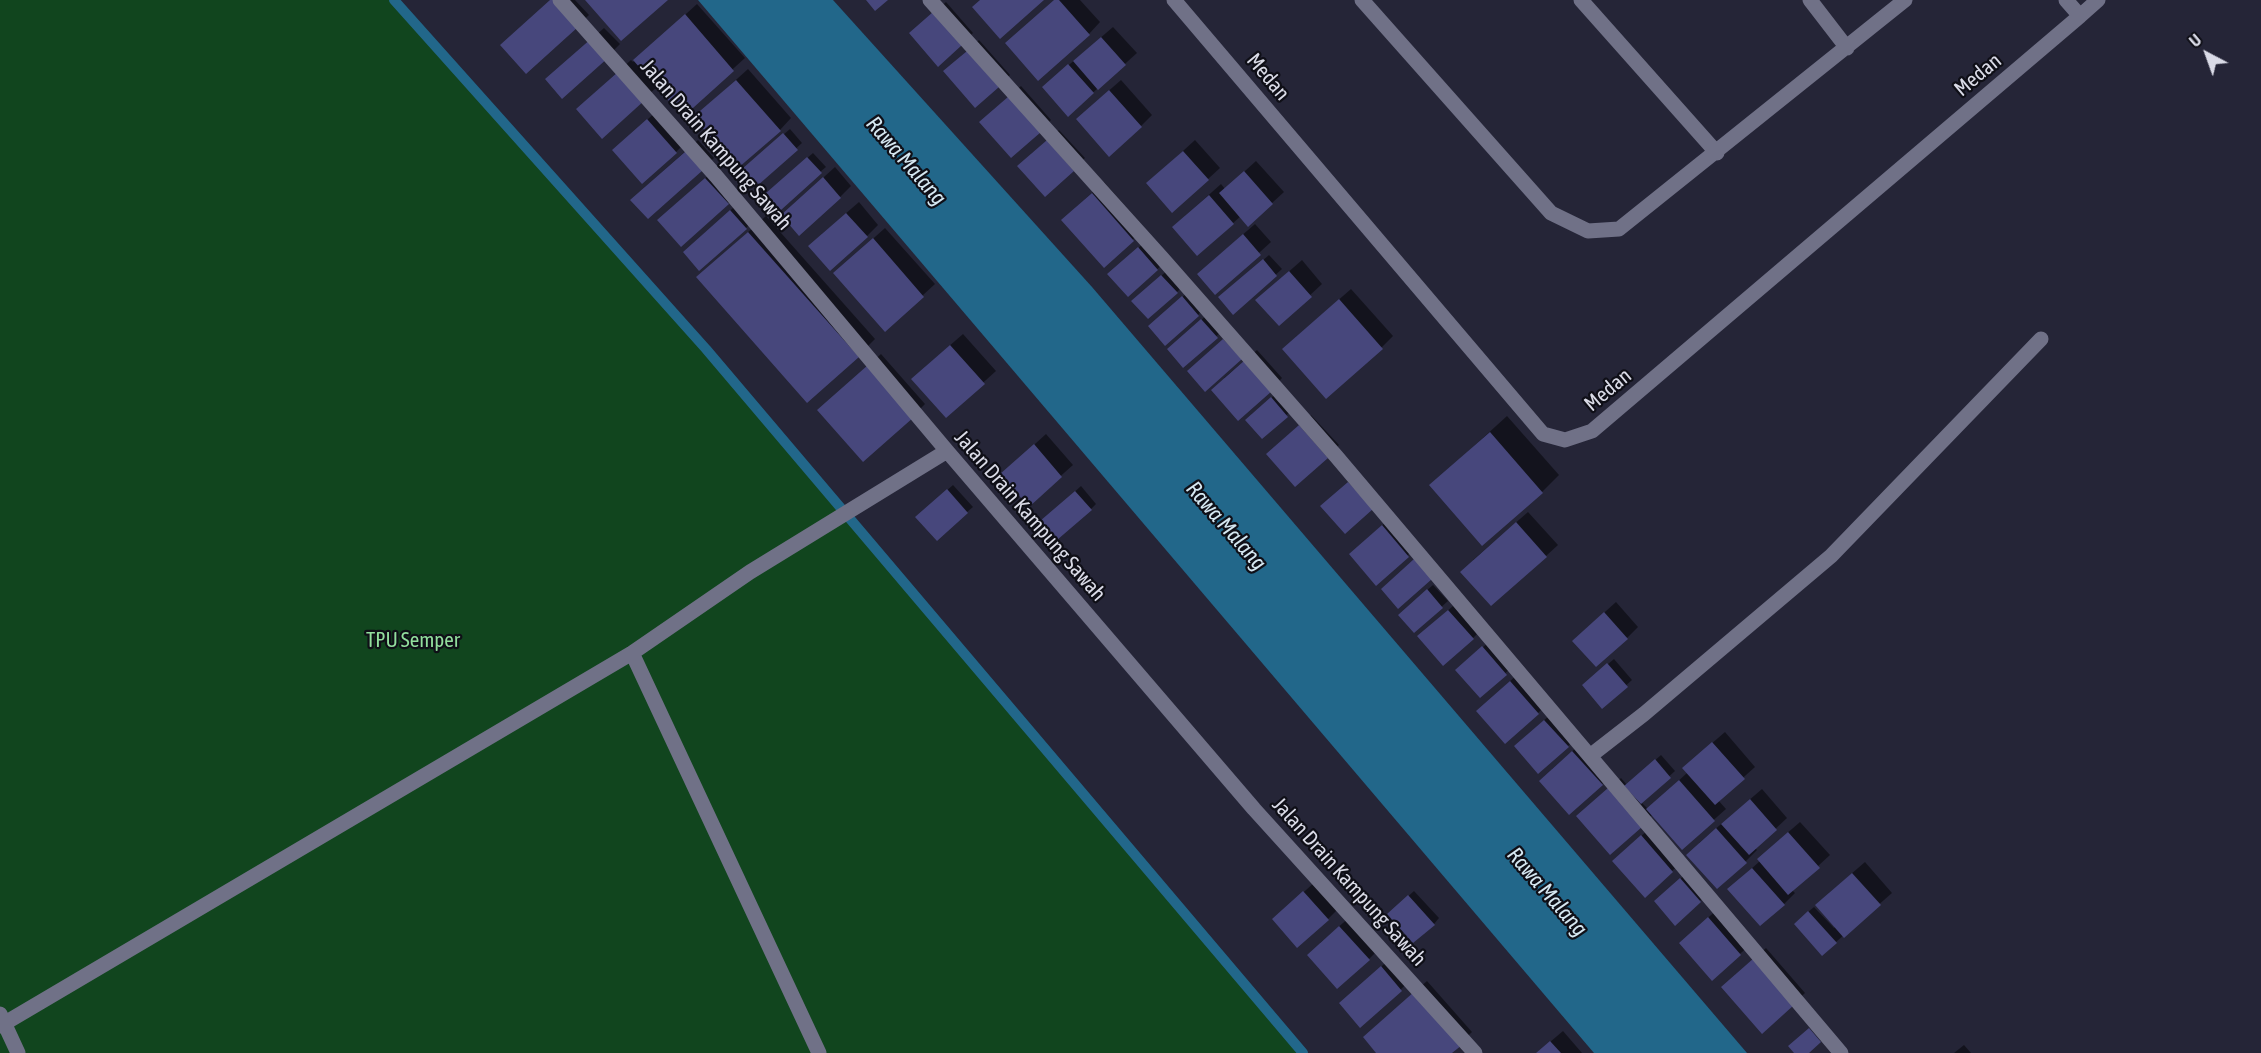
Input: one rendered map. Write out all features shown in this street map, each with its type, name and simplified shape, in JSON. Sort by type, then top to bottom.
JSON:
[{"type":"street","name":"Jalan Drain Kampung Sawah","points":[[560,0],[716,176],[946,451],[1254,809],[1475,1053]]},
{"type":"street","points":[[930,0],[1328,447],[1841,1053]]},
{"type":"street","name":"Medan","points":[[1174,0],[1543,434],[1565,440],[1592,431],[2098,0]]},
{"type":"street","points":[[1362,0],[1551,213],[1588,231],[1619,229],[1717,153],[1905,0]]},
{"type":"street","points":[[1581,0],[1717,153]]},
{"type":"street","points":[[1810,0],[1847,48]]},
{"type":"street","points":[[2066,0],[2080,16]]},
{"type":"street","points":[[1590,756],[1644,714],[1831,556],[2040,339]]},
{"type":"street","points":[[18,1053],[2,1021],[632,653],[750,572],[946,451]]},
{"type":"street","points":[[632,653],[819,1053]]},
{"type":"green space","name":"TPU Semper","points":[[0,0],[394,0],[706,349],[1303,1053],[0,1053]]},
{"type":"water","name":"Rawa Malang","points":[[698,0],[833,0],[1092,287],[1747,1053],[1594,1053]]},
{"type":"building","points":[[550,0],[554,0],[578,27],[526,74],[500,45]]},
{"type":"building","points":[[585,0],[668,0],[621,41]]},
{"type":"building","points":[[866,0],[888,0],[875,11]]},
{"type":"building","points":[[980,0],[1044,0],[1000,39],[972,7]]},
{"type":"building","points":[[1054,0],[1059,0],[1090,35],[1038,81],[1005,43]]},
{"type":"building","points":[[933,12],[962,45],[938,67],[909,33]]},
{"type":"building","points":[[685,14],[734,71],[683,117],[633,60]]},
{"type":"building","points":[[1101,37],[1126,65],[1098,90],[1073,61]]},
{"type":"building","points":[[592,38],[609,57],[562,99],[545,79]]},
{"type":"building","points":[[967,51],[999,87],[975,108],[943,71]]},
{"type":"building","points":[[1068,64],[1094,93],[1068,117],[1042,87]]},
{"type":"building","points":[[619,71],[645,100],[602,139],[576,109]]},
{"type":"building","points":[[736,80],[781,131],[738,168],[693,117]]},
{"type":"building","points":[[1109,90],[1142,127],[1109,157],[1076,119]]},
{"type":"building","points":[[1009,96],[1041,132],[1011,158],[979,122]]},
{"type":"building","points":[[647,119],[677,153],[642,184],[612,150]]},
{"type":"building","points":[[783,133],[798,150],[757,186],[742,169]]},
{"type":"building","points":[[1047,140],[1074,171],[1045,197],[1017,166]]},
{"type":"building","points":[[686,151],[703,170],[648,219],[630,200]]},
{"type":"building","points":[[1183,151],[1209,180],[1172,213],[1146,183]]},
{"type":"building","points":[[807,157],[822,173],[781,210],[766,193]]},
{"type":"building","points":[[1244,171],[1273,204],[1248,227],[1219,193]]},
{"type":"building","points":[[823,177],[841,198],[799,236],[781,215]]},
{"type":"building","points":[[705,178],[729,204],[681,247],[657,220]]},
{"type":"building","points":[[1092,193],[1134,241],[1104,268],[1061,220]]},
{"type":"building","points":[[1209,195],[1234,224],[1197,256],[1172,227]]},
{"type":"building","points":[[730,210],[747,229],[699,271],[683,252]]},
{"type":"building","points":[[846,213],[868,237],[830,271],[808,246]]},
{"type":"building","points":[[748,232],[859,357],[807,403],[696,277]]},
{"type":"building","points":[[1243,234],[1261,255],[1215,295],[1197,274]]},
{"type":"building","points":[[873,238],[924,297],[885,332],[833,273]]},
{"type":"building","points":[[1138,247],[1158,270],[1128,297],[1107,274]]},
{"type":"building","points":[[1263,259],[1277,276],[1233,315],[1218,297]]},
{"type":"building","points":[[1289,271],[1312,297],[1279,326],[1255,300]]},
{"type":"building","points":[[1161,275],[1178,293],[1148,319],[1131,301]]},
{"type":"building","points":[[1182,296],[1199,316],[1165,346],[1148,326]]},
{"type":"building","points":[[1339,299],[1383,349],[1326,399],[1282,349]]},
{"type":"building","points":[[1201,319],[1218,338],[1183,368],[1167,349]]},
{"type":"building","points":[[1223,339],[1242,359],[1205,392],[1187,371]]},
{"type":"building","points":[[950,345],[985,384],[946,418],[911,379]]},
{"type":"building","points":[[1245,360],[1272,391],[1238,421],[1211,390]]},
{"type":"building","points":[[868,365],[914,417],[863,462],[817,410]]},
{"type":"building","points":[[1271,397],[1288,417],[1262,439],[1245,420]]},
{"type":"building","points":[[1299,425],[1328,458],[1295,487],[1266,454]]},
{"type":"building","points":[[1490,432],[1543,493],[1482,546],[1429,485]]},
{"type":"building","points":[[1034,444],[1062,477],[1029,507],[1000,474]]},
{"type":"building","points":[[1348,482],[1373,509],[1345,534],[1320,506]]},
{"type":"building","points":[[947,489],[968,513],[937,541],[915,517]]},
{"type":"building","points":[[1075,491],[1092,510],[1057,540],[1040,521]]},
{"type":"building","points":[[1516,522],[1547,557],[1491,606],[1460,572]]},
{"type":"building","points":[[1382,525],[1409,557],[1376,586],[1349,554]]},
{"type":"building","points":[[1414,559],[1432,579],[1398,609],[1381,589]]},
{"type":"building","points":[[1427,589],[1443,608],[1414,633],[1398,615]]},
{"type":"building","points":[[1448,610],[1474,639],[1443,666],[1417,636]]},
{"type":"building","points":[[1604,612],[1628,639],[1596,667],[1572,641]]},
{"type":"building","points":[[1482,646],[1507,675],[1480,698],[1455,670]]},
{"type":"building","points":[[1607,663],[1628,687],[1602,709],[1582,685]]},
{"type":"building","points":[[1510,681],[1539,714],[1505,744],[1476,711]]},
{"type":"building","points":[[1544,720],[1569,747],[1538,774],[1514,746]]},
{"type":"building","points":[[1712,742],[1745,779],[1715,805],[1682,768]]},
{"type":"building","points":[[1572,751],[1603,785],[1569,815],[1539,781]]},
{"type":"building","points":[[1655,759],[1671,778],[1641,804],[1624,786]]},
{"type":"building","points":[[1679,780],[1715,821],[1682,850],[1646,809]]},
{"type":"building","points":[[1608,788],[1642,827],[1610,855],[1576,816]]},
{"type":"building","points":[[1750,799],[1777,830],[1749,855],[1721,824]]},
{"type":"building","points":[[1716,828],[1747,863],[1717,889],[1686,855]]},
{"type":"building","points":[[1788,832],[1820,868],[1788,895],[1757,859]]},
{"type":"building","points":[[1641,835],[1673,872],[1645,898],[1612,861]]},
{"type":"building","points":[[1752,868],[1785,905],[1760,926],[1727,889]]},
{"type":"building","points":[[1852,873],[1881,905],[1844,938],[1815,905]]},
{"type":"building","points":[[1680,878],[1701,902],[1675,926],[1654,901]]},
{"type":"building","points":[[1303,891],[1329,920],[1297,948],[1272,919]]},
{"type":"building","points":[[1408,895],[1435,925],[1413,943],[1387,914]]},
{"type":"building","points":[[1808,911],[1837,943],[1822,956],[1794,924]]},
{"type":"building","points":[[1708,917],[1741,955],[1712,981],[1679,943]]},
{"type":"building","points":[[1339,926],[1370,960],[1337,989],[1307,955]]},
{"type":"building","points":[[1754,958],[1794,1005],[1762,1034],[1721,987]]},
{"type":"building","points":[[1381,966],[1402,991],[1360,1028],[1339,1003]]},
{"type":"building","points":[[1415,991],[1462,1045],[1452,1053],[1376,1053],[1363,1037]]},
{"type":"building","points":[[1809,1028],[1821,1042],[1809,1053],[1794,1053],[1788,1046]]},
{"type":"building","points":[[1550,1041],[1561,1053],[1536,1053]]},
{"type":"waterway","points":[[394,0],[706,349],[1303,1053]]}]
